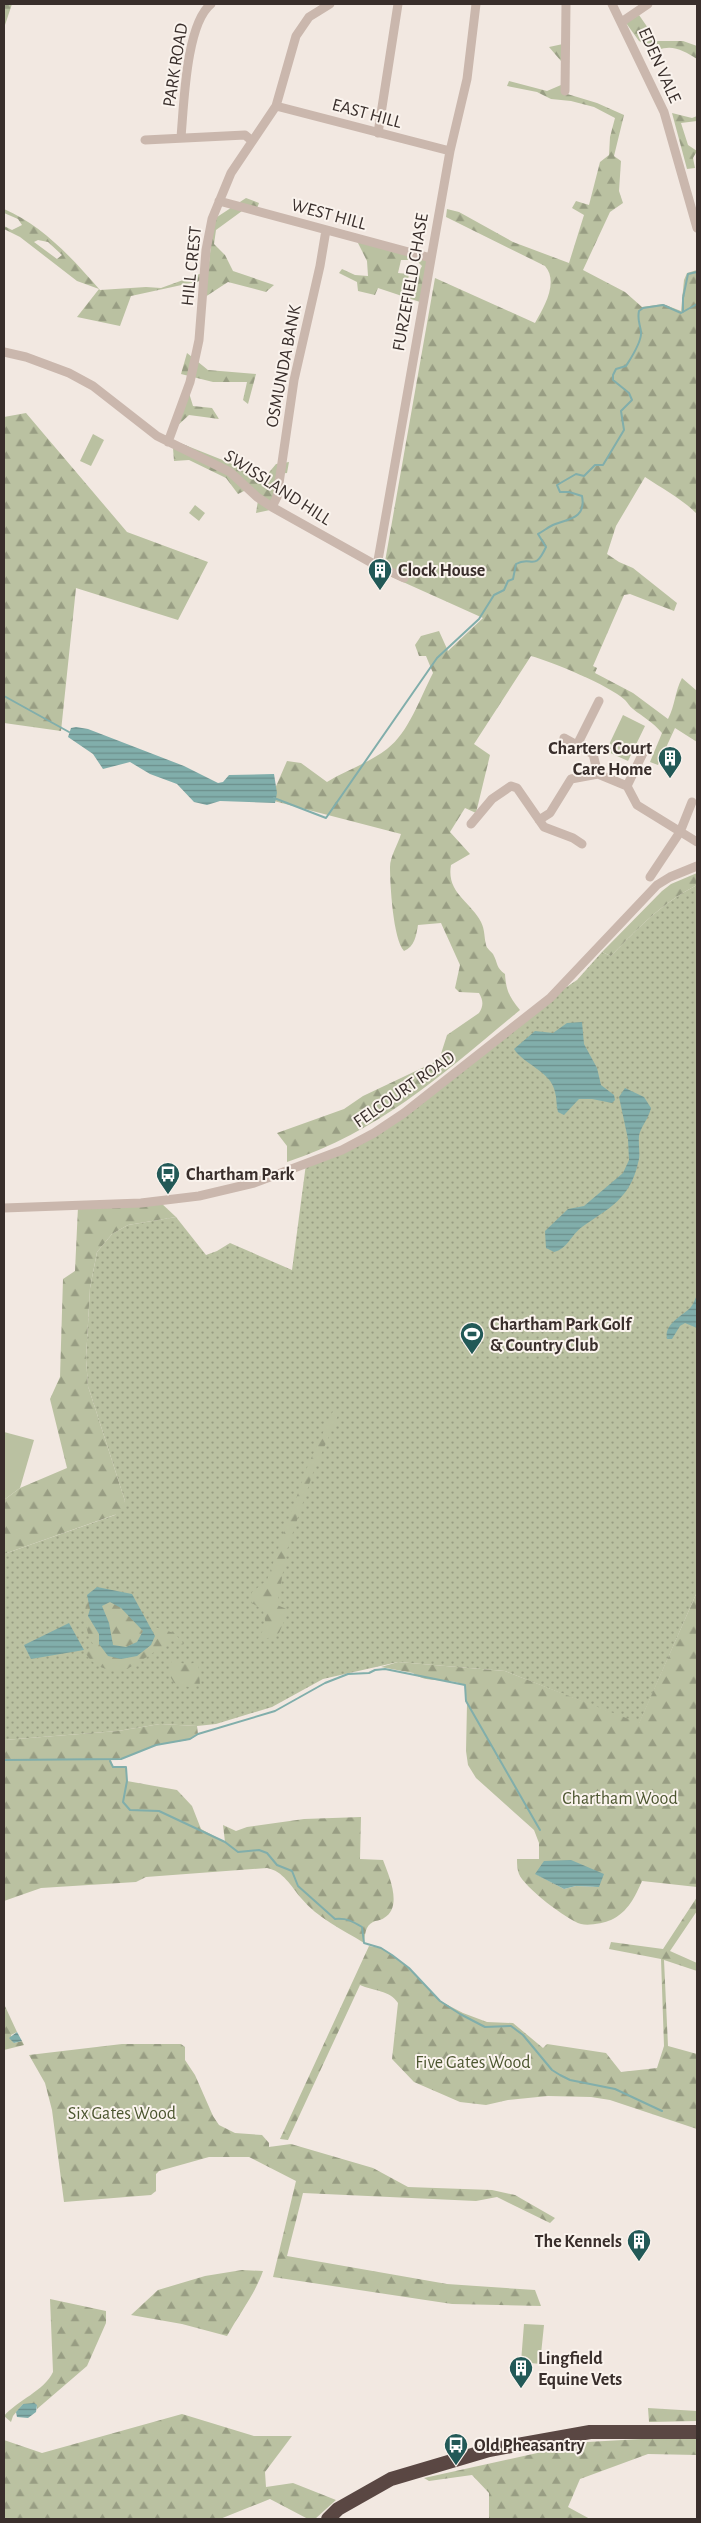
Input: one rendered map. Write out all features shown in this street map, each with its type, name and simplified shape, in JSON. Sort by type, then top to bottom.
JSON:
[{"type":"highway","points":[[328,2519],[338,2509],[391,2479],[489,2450],[590,2432],[697,2432]]},
{"type":"street","name":"PARK ROAD","points":[[182,137],[194,37],[199,19],[212,4]]},
{"type":"street","name":"HILL CREST","points":[[168,442],[190,382],[199,340],[206,250],[212,219],[231,173],[251,140],[276,106],[296,36],[309,17],[330,4]]},
{"type":"street","points":[[378,133],[398,4]]},
{"type":"street","name":"FURZEFIELD CHASE","points":[[377,566],[450,151],[467,79],[476,4]]},
{"type":"street","points":[[565,91],[566,4]]},
{"type":"street","name":"EDEN VALE","points":[[612,4],[623,22],[664,112],[697,228]]},
{"type":"street","points":[[623,22],[648,4]]},
{"type":"street","name":"EAST HILL","points":[[276,106],[450,151]]},
{"type":"street","points":[[145,140],[245,135],[251,140]]},
{"type":"street","name":"WEST HILL","points":[[219,201],[431,258]]},
{"type":"street","name":"OSMUNDA BANK","points":[[272,507],[277,497],[294,380],[318,275],[326,230]]},
{"type":"street","name":"SWISSLAND HILL","points":[[4,352],[26,357],[69,373],[93,386],[168,442],[230,472],[257,497],[272,507],[377,566],[404,578]]},
{"type":"street","points":[[578,745],[599,701]]},
{"type":"street","points":[[564,738],[593,754],[598,774]]},
{"type":"street","points":[[627,786],[644,751]]},
{"type":"street","points":[[539,820],[550,813],[571,779],[598,774],[627,786],[637,806],[697,842]]},
{"type":"street","points":[[471,824],[492,799],[511,786],[518,788],[544,827],[573,838],[582,844]]},
{"type":"street","points":[[650,877],[680,832],[692,802]]},
{"type":"street","name":"FELCOURT ROAD","points":[[4,1208],[141,1203],[199,1196],[254,1183],[342,1150],[374,1133],[434,1091],[550,998],[657,885],[670,877],[697,866]]},
{"type":"green space","points":[[4,4],[12,4],[4,28]]},
{"type":"green space","points":[[639,15],[657,41],[683,41],[697,46],[697,59],[678,49],[663,48],[658,50],[639,41],[626,23]]},
{"type":"green space","points":[[563,44],[564,93],[597,103],[624,115],[614,156],[621,161],[619,191],[623,203],[610,212],[583,270],[625,292],[642,307],[663,304],[681,311],[684,280],[687,273],[697,270],[697,514],[679,499],[645,477],[616,526],[607,554],[633,568],[677,603],[674,611],[630,594],[624,595],[593,666],[597,668],[595,673],[633,693],[668,719],[682,678],[697,691],[697,742],[675,728],[658,765],[650,762],[662,733],[655,726],[625,700],[607,688],[552,663],[531,656],[474,744],[490,755],[476,813],[465,808],[450,832],[470,854],[451,865],[450,875],[452,883],[481,922],[487,946],[500,970],[505,974],[509,994],[520,1010],[411,1098],[353,1134],[287,1162],[287,1146],[277,1133],[344,1109],[363,1096],[439,1060],[447,1035],[479,1013],[482,1007],[479,993],[459,992],[455,988],[460,965],[441,923],[418,925],[417,933],[411,946],[404,951],[400,945],[393,911],[390,863],[401,834],[270,800],[287,761],[301,763],[327,782],[387,749],[395,742],[408,724],[433,673],[426,656],[419,656],[415,645],[421,636],[439,631],[448,651],[483,618],[383,573],[435,278],[535,323],[549,294],[551,279],[545,266],[446,217],[447,209],[459,212],[513,242],[569,263],[584,215],[572,208],[576,201],[589,205],[600,162],[609,155],[610,137],[615,118],[594,107],[571,101],[551,99],[537,92],[507,86],[509,81],[547,91],[561,85],[561,61],[549,47]]},
{"type":"green space","points":[[672,113],[692,118],[697,116],[697,121],[681,123],[688,145],[697,151],[693,158],[695,168],[687,169]]},
{"type":"green space","points":[[246,198],[259,203],[255,214],[242,211],[216,230],[214,244],[225,255],[233,271],[274,285],[266,292],[228,282],[199,301],[200,281],[131,296],[120,326],[77,317],[99,289],[77,281],[20,237],[4,229],[4,226],[12,230],[22,225],[18,219],[4,213],[4,209],[44,233],[68,255],[100,290],[161,288],[208,271],[214,219]],"holes":[[[38,240],[48,242],[62,255],[57,259],[34,242]]]},
{"type":"green space","points":[[356,239],[431,258],[423,303],[378,288],[375,295],[358,291],[357,282],[339,273],[342,269],[355,275],[368,276],[367,261]],"holes":[[[401,260],[416,260],[422,266],[414,281],[408,280],[409,274],[398,273]]]},
{"type":"green space","points":[[187,353],[208,370],[256,374],[248,404],[243,400],[247,382],[213,382],[181,374]]},
{"type":"green space","points":[[189,393],[193,406],[212,408],[219,419],[189,415],[175,428]]},
{"type":"green space","points":[[26,413],[127,532],[208,562],[178,620],[76,588],[61,731],[4,723],[4,417]]},
{"type":"green space","points":[[93,434],[104,440],[91,466],[80,461]]},
{"type":"green space","points":[[180,443],[230,463],[261,482],[276,464],[289,462],[287,473],[278,474],[270,510],[256,513],[259,494],[252,487],[238,494],[226,478],[189,460],[174,461],[173,448]]},
{"type":"green space","points":[[195,505],[205,513],[199,521],[189,513]]},
{"type":"green space","points":[[623,715],[645,726],[628,761],[606,751]]},
{"type":"green space","points":[[697,873],[697,885],[662,908],[611,956],[602,952],[662,891],[671,884]]},
{"type":"green space","name":"Chartham Park","points":[[697,885],[697,1592],[639,1724],[505,1671],[398,1662],[323,1679],[272,1707],[216,1724],[197,1726],[160,1724],[118,1731],[4,1740],[4,1554],[115,1515],[125,1501],[88,1386],[86,1359],[90,1288],[97,1252],[112,1234],[128,1225],[176,1217],[206,1255],[230,1243],[292,1270],[306,1164],[374,1133],[550,998],[577,980],[602,952],[611,956],[662,908]]},
{"type":"green space","points":[[159,1201],[176,1217],[128,1225],[112,1234],[97,1252],[90,1288],[86,1359],[88,1386],[125,1501],[120,1513],[4,1554],[4,1500],[20,1488],[67,1468],[50,1399],[60,1377],[63,1279],[75,1271],[78,1207]]},
{"type":"green space","points":[[334,1409],[339,1413],[313,1473],[287,1550],[277,1605],[289,1610],[279,1633],[262,1641],[252,1649],[266,1625],[263,1610],[252,1603],[252,1592],[267,1580],[308,1465]]},
{"type":"green space","points":[[4,1432],[34,1440],[20,1488],[4,1500]]},
{"type":"green space","name":"Chartham Wood","points":[[697,1592],[697,1887],[642,1881],[637,1893],[617,1917],[601,1923],[581,1924],[547,1902],[529,1887],[519,1874],[517,1859],[539,1859],[539,1843],[534,1830],[476,1778],[468,1765],[465,1686],[452,1681],[425,1679],[413,1673],[381,1667],[398,1662],[505,1671],[639,1723]],"holes":[[[536,1874],[598,1887],[576,1886],[564,1889]]]},
{"type":"green space","points":[[87,1595],[91,1609],[88,1616],[99,1634],[121,1659],[137,1654],[149,1646],[155,1636],[151,1626],[174,1633],[184,1644],[180,1645],[173,1640],[126,1669],[113,1670],[95,1664],[84,1650],[95,1647],[87,1629],[85,1609]]},
{"type":"green space","points":[[110,1602],[121,1607],[143,1631],[137,1642],[126,1647],[113,1645],[109,1623],[102,1606]]},
{"type":"green space","points":[[172,1660],[188,1665],[198,1661],[200,1685],[189,1687],[174,1683],[168,1673]]},
{"type":"green space","points":[[160,1724],[197,1726],[198,1734],[183,1741],[156,1745],[128,1756],[111,1760],[113,1767],[126,1767],[127,1781],[177,1790],[192,1806],[201,1829],[225,1842],[223,1825],[236,1831],[247,1827],[304,1819],[361,1817],[360,1859],[383,1860],[391,1882],[394,1899],[390,1913],[383,1919],[374,1921],[368,1926],[364,1943],[314,1912],[278,1872],[267,1868],[146,1877],[136,1882],[41,1888],[4,1901],[4,1740],[118,1731]]},
{"type":"green space","name":"Five Gates Wood","points":[[697,1897],[697,1911],[670,1951],[697,1963],[697,1971],[664,1960],[668,2046],[697,2054],[697,2129],[610,2100],[591,2097],[548,2096],[508,2100],[486,2105],[460,2102],[414,2082],[392,2059],[398,2003],[386,1993],[360,1985],[288,2140],[280,2139],[369,1946],[381,1948],[409,1968],[440,2001],[463,2013],[487,2022],[513,2023],[543,2048],[547,2044],[606,2053],[621,2072],[657,2068],[664,2046],[661,1959],[609,1949],[611,1942],[663,1949]]},
{"type":"green space","points":[[4,2004],[17,2032],[11,2035],[14,2043],[22,2041],[24,2045],[4,2050]]},
{"type":"green space","name":"Six Gates Wood","points":[[122,2044],[181,2044],[185,2047],[185,2060],[195,2075],[213,2116],[219,2125],[235,2133],[262,2135],[269,2143],[269,2147],[291,2144],[373,2168],[408,2187],[492,2190],[515,2195],[555,2218],[550,2223],[497,2197],[476,2201],[303,2193],[287,2256],[447,2284],[535,2290],[541,2306],[452,2304],[273,2277],[296,2181],[249,2157],[209,2157],[159,2171],[156,2174],[156,2191],[151,2195],[64,2202],[52,2110],[45,2083],[29,2055]]},
{"type":"green space","points":[[242,2270],[263,2271],[251,2296],[227,2336],[182,2324],[131,2315],[158,2290],[205,2276]]},
{"type":"green space","points":[[50,2299],[106,2311],[106,2323],[87,2366],[37,2409],[37,2405],[23,2404],[13,2416],[11,2422],[4,2416],[44,2385],[53,2372]]},
{"type":"green space","points":[[524,2324],[544,2325],[540,2364],[521,2362]]},
{"type":"green space","points":[[648,2408],[697,2411],[697,2421],[649,2422]]},
{"type":"green space","points":[[182,2414],[254,2436],[292,2436],[265,2472],[266,2487],[293,2483],[336,2500],[315,2519],[308,2519],[270,2499],[220,2519],[4,2519],[4,2440],[42,2453]]},
{"type":"green space","points":[[697,2438],[697,2455],[648,2454],[580,2479],[568,2507],[590,2519],[489,2519],[489,2493],[472,2475],[429,2481],[424,2478],[587,2442]]},
{"type":"water","points":[[71,728],[88,729],[184,766],[218,783],[223,782],[229,775],[274,774],[277,793],[275,803],[220,801],[207,805],[194,802],[177,784],[150,774],[130,762],[103,769],[93,754],[68,737]]},
{"type":"water","points":[[582,1022],[584,1044],[597,1068],[601,1085],[614,1095],[615,1100],[612,1103],[592,1099],[579,1099],[564,1115],[558,1112],[553,1085],[543,1073],[524,1060],[514,1049],[535,1031],[553,1033],[567,1023]]},
{"type":"water","points":[[625,1088],[644,1097],[651,1108],[640,1133],[639,1160],[630,1186],[609,1208],[578,1230],[566,1245],[554,1252],[546,1248],[545,1231],[568,1209],[584,1206],[623,1173],[629,1160],[628,1139],[619,1097]]},
{"type":"water","points":[[697,1295],[697,1328],[685,1323],[680,1326],[672,1339],[667,1339],[670,1325],[690,1308]]},
{"type":"water","points":[[97,1587],[132,1594],[155,1636],[151,1645],[137,1656],[121,1659],[108,1656],[99,1644],[99,1634],[88,1616],[90,1609],[87,1595]],"holes":[[[110,1602],[121,1608],[143,1631],[137,1642],[126,1647],[113,1645],[109,1623],[102,1606]]]},
{"type":"water","points":[[69,1623],[84,1650],[31,1659],[24,1645]]},
{"type":"water","points":[[571,1860],[604,1874],[599,1887],[576,1886],[564,1889],[535,1874],[544,1861]]},
{"type":"water","points":[[17,2032],[22,2041],[14,2043],[9,2038]]},
{"type":"water","points":[[34,2403],[37,2405],[36,2412],[28,2418],[17,2417],[16,2412],[23,2404]]},
{"type":"waterway","points":[[683,312],[683,298],[688,274],[697,272]]},
{"type":"waterway","points":[[274,798],[326,818],[437,658],[479,619],[494,595],[504,590],[508,581],[513,579],[516,564],[535,561],[542,555],[546,547],[538,534],[551,526],[578,515],[583,504],[582,496],[569,492],[560,492],[557,485],[576,474],[584,476],[595,465],[603,465],[624,430],[621,411],[632,400],[629,393],[613,380],[613,375],[616,369],[626,366],[638,345],[641,336],[638,319],[639,311],[643,308],[663,305],[681,313],[697,304]]},
{"type":"waterway","points":[[4,696],[69,732]]},
{"type":"waterway","points":[[4,1760],[121,1759],[156,1745],[190,1739],[198,1734],[275,1711],[325,1683],[348,1674],[369,1673],[385,1669],[465,1685],[466,1701],[540,1830]]},
{"type":"waterway","points":[[110,1761],[113,1767],[126,1767],[127,1781],[123,1802],[130,1810],[159,1811],[225,1842],[238,1852],[259,1850],[267,1853],[277,1865],[292,1871],[298,1886],[335,1919],[349,1920],[362,1927],[364,1943],[381,1948],[392,1955],[409,1968],[440,2001],[485,2027],[511,2026],[523,2035],[552,2070],[570,2080],[615,2089],[662,2111]]},
{"type":"place","name":"Clock House","points":[[380,591]]},
{"type":"place","name":"Charters Court Care Home","points":[[670,779]]},
{"type":"place","name":"Chartham Park","points":[[168,1195]]},
{"type":"place","name":"Chartham Park Golf & Country Club","points":[[472,1355]]},
{"type":"place","name":"The Kennels","points":[[639,2262]]},
{"type":"place","name":"Lingfield Equine Vets","points":[[521,2389]]},
{"type":"place","name":"Old Pheasantry","points":[[456,2466]]}]
